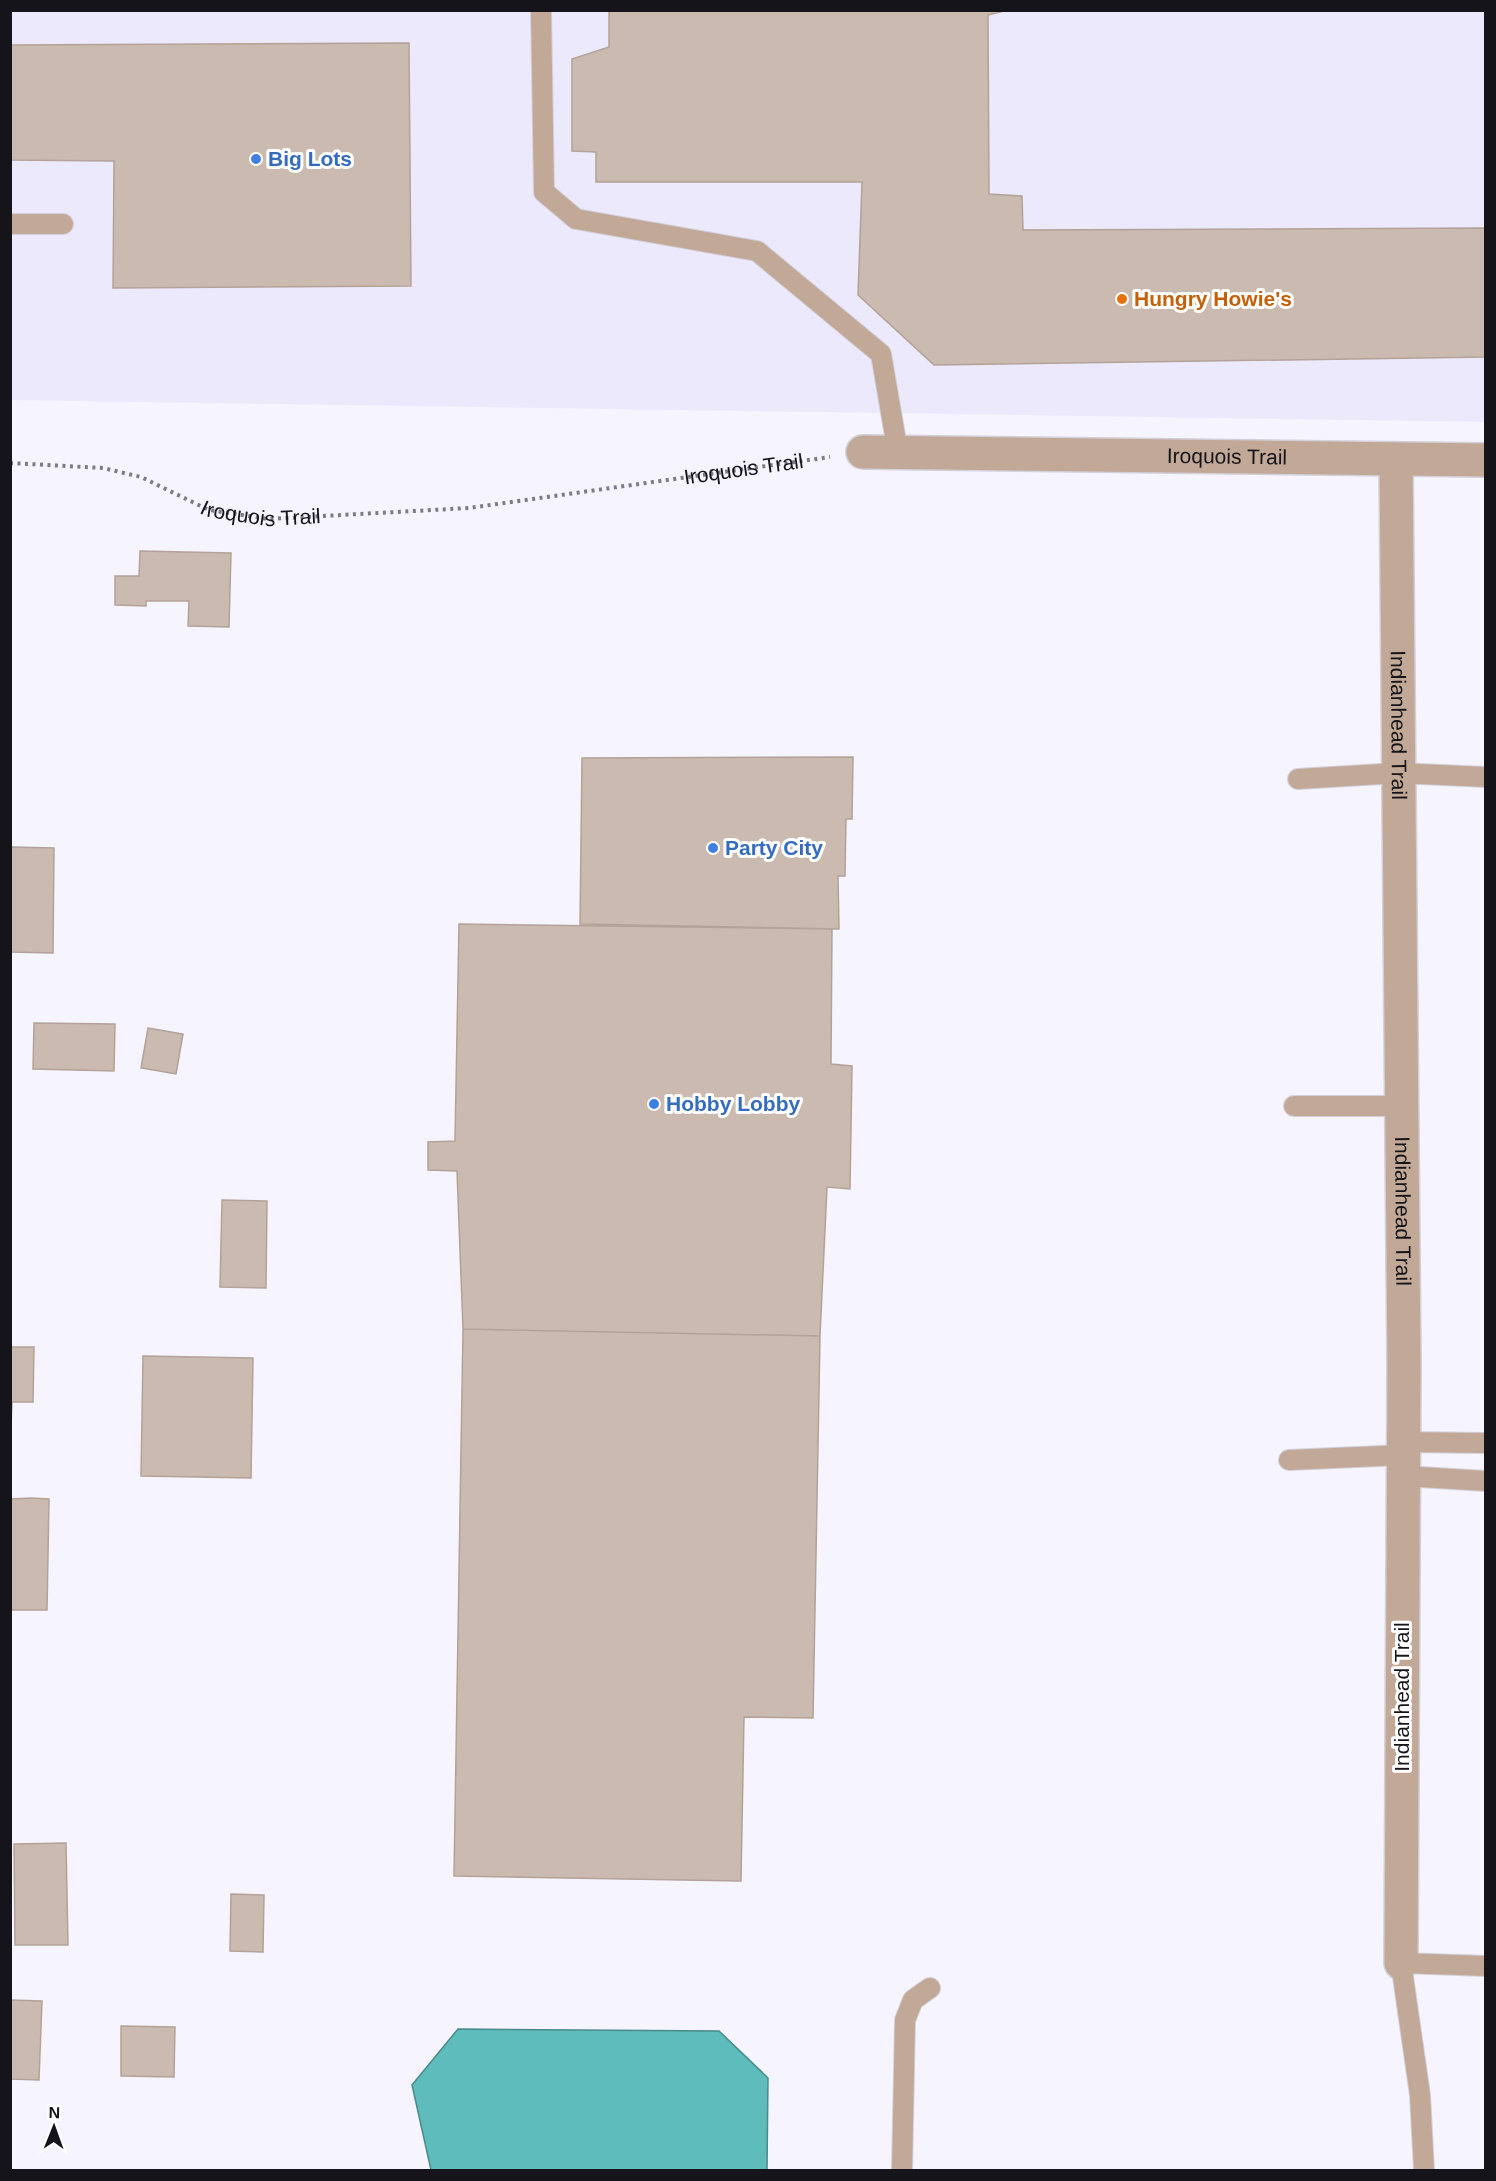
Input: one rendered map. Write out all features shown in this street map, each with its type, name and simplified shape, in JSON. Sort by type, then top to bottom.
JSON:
[{"type":"street","name":"Iroquois Trail","points":[[863,452],[1485,460]]},
{"type":"street","name":"Indianhead Trail","points":[[1396,459],[1403,1457],[1401,1963]]},
{"type":"lane","points":[[541,10],[544,192],[576,219],[757,251],[880,354],[898,453]]},
{"type":"lane","points":[[10,224],[63,224]]},
{"type":"lane","points":[[1298,778],[1398,773],[1485,777]]},
{"type":"lane","points":[[1294,1106],[1401,1106]]},
{"type":"lane","points":[[1288,1460],[1403,1457],[1485,1443]]},
{"type":"lane","points":[[1403,1457],[1485,1481]]},
{"type":"lane","points":[[1424,2170],[1420,2095],[1401,1963],[1485,1966]]},
{"type":"lane","points":[[902,2170],[905,2020],[913,2000],[930,1988]]},
{"type":"path","name":"Iroquois Trail","points":[[10,463],[103,468],[141,477],[209,510],[268,519],[468,508],[863,452]]},
{"type":"shaded area","points":[[11,11],[1485,11],[1485,422],[11,400]]},
{"type":"water","points":[[458,2029],[719,2031],[768,2078],[767,2170],[431,2170],[412,2085]]},
{"type":"building","points":[[609,10],[1001,10],[1001,12],[988,15],[989,194],[1022,196],[1023,230],[1486,228],[1486,357],[934,365],[858,295],[862,182],[596,182],[596,152],[572,151],[572,59],[609,47]]},
{"type":"building","points":[[409,43],[411,286],[113,288],[114,161],[10,160],[10,45]]},
{"type":"building","points":[[140,551],[231,553],[229,627],[188,626],[189,601],[146,601],[146,606],[115,605],[115,576],[139,576]]},
{"type":"building","name":"Party City","points":[[853,757],[852,819],[846,819],[845,876],[838,876],[839,929],[580,924],[582,758]]},
{"type":"building","points":[[10,847],[54,848],[53,953],[10,952]]},
{"type":"building","name":"Hobby Lobby","points":[[459,924],[832,929],[831,1064],[852,1066],[850,1189],[827,1187],[820,1336],[463,1329],[457,1171],[428,1170],[428,1142],[455,1141]]},
{"type":"building","points":[[34,1023],[115,1024],[114,1071],[33,1069]]},
{"type":"building","points":[[148,1028],[183,1034],[176,1074],[141,1068]]},
{"type":"building","points":[[222,1200],[267,1201],[266,1288],[220,1287]]},
{"type":"building","points":[[10,1321],[11,1347],[34,1347],[33,1402],[12,1402],[11,1427]]},
{"type":"building","points":[[463,1329],[820,1336],[813,1718],[744,1717],[741,1881],[454,1876]]},
{"type":"building","points":[[143,1356],[253,1358],[251,1478],[141,1476]]},
{"type":"building","points":[[10,1499],[49,1499],[47,1610],[10,1610]]},
{"type":"building","points":[[66,1843],[68,1945],[15,1945],[14,1844]]},
{"type":"building","points":[[231,1894],[264,1895],[263,1952],[230,1951]]},
{"type":"building","points":[[10,2000],[42,2001],[39,2080],[10,2079]]},
{"type":"building","points":[[121,2026],[175,2027],[174,2077],[121,2076]]},
{"type":"place","name":"Big Lots","points":[[256,159]]},
{"type":"place","name":"Hungry Howie's","points":[[1122,299]]},
{"type":"place","name":"Party City","points":[[713,848]]},
{"type":"place","name":"Hobby Lobby","points":[[654,1104]]}]
